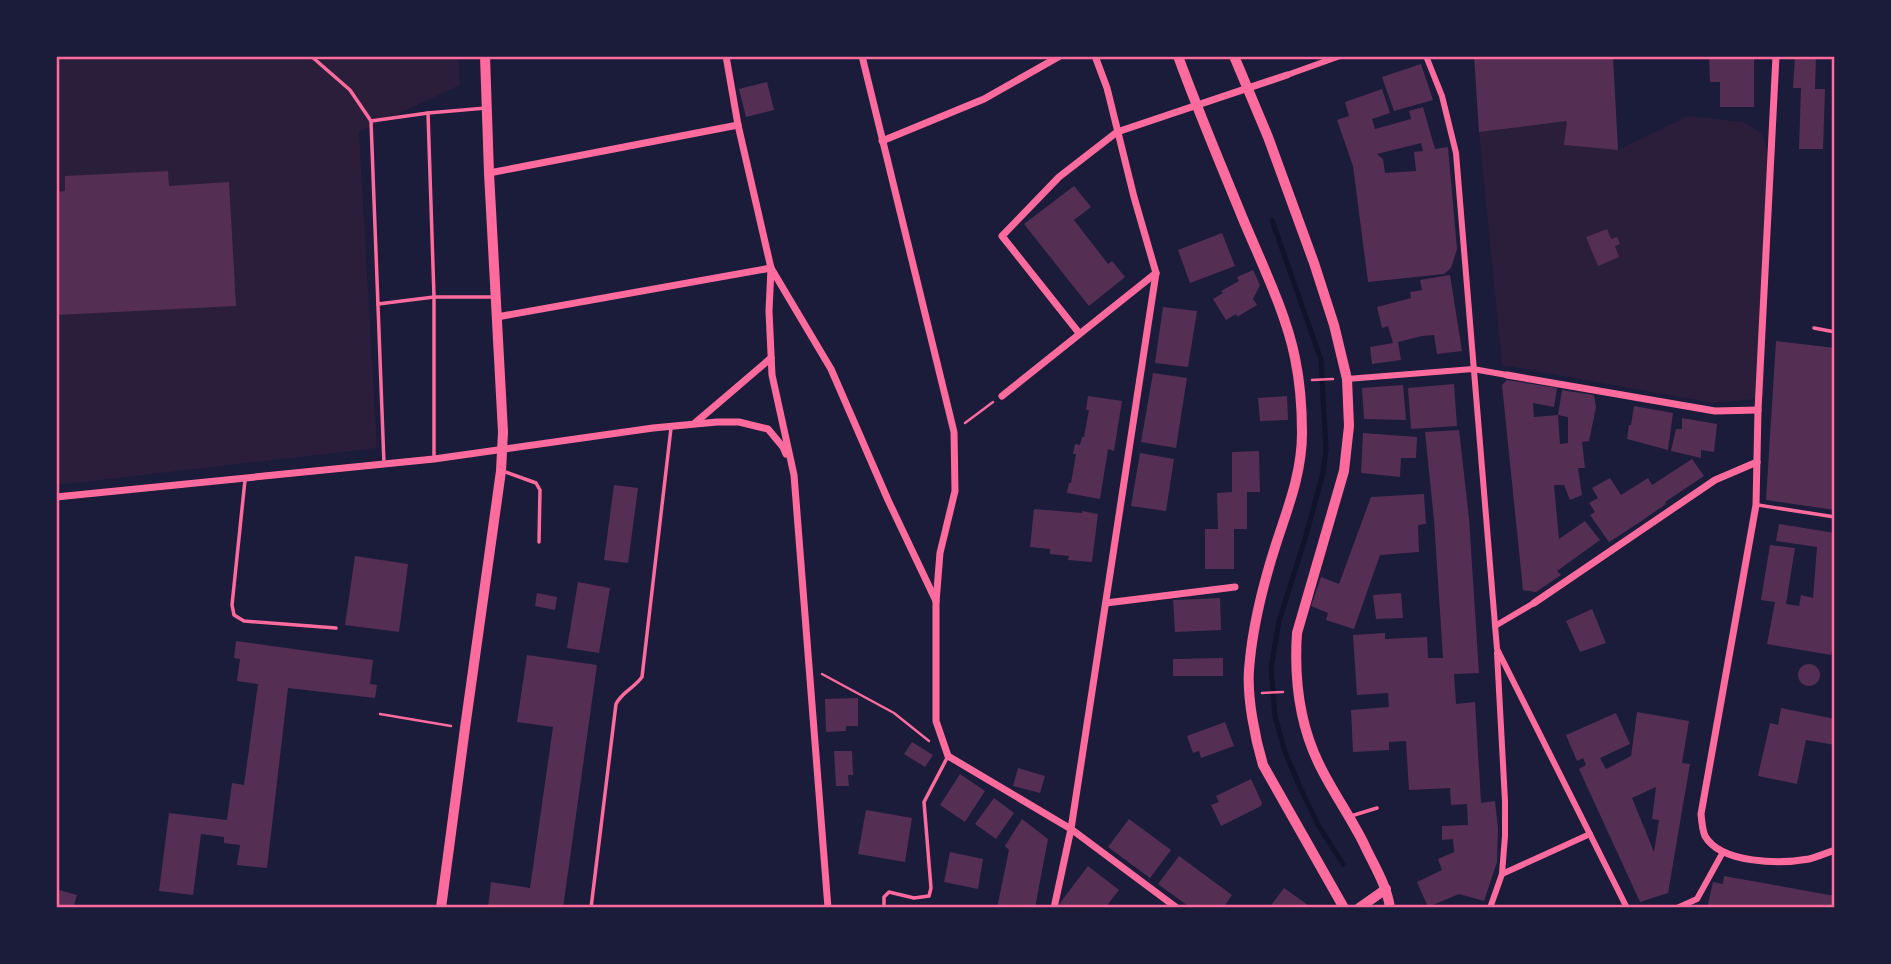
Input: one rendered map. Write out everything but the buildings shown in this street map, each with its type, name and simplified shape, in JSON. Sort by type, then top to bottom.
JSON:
[{"type":"main road","points":[[1178,56],[1270,282],[1295,360],[1302,433],[1296,485],[1277,542],[1252,639],[1249,681],[1256,744],[1263,765],[1344,908]]},
{"type":"main road","points":[[1234,56],[1268,137],[1334,325],[1349,426],[1344,471],[1297,633],[1300,707],[1307,737],[1385,889],[1390,908]]},
{"type":"main road","points":[[1359,908],[1385,889]]},
{"type":"street","points":[[441,908],[501,471],[485,56]]},
{"type":"street","points":[[726,56],[738,125],[771,268],[769,311],[772,374],[794,475],[828,908]]},
{"type":"street","points":[[862,56],[954,432],[955,491],[940,553],[936,602],[936,721],[948,756],[1071,830],[1177,908]]},
{"type":"street","points":[[882,141],[984,99],[1060,56]]},
{"type":"street","points":[[1054,908],[1071,830],[1156,273],[1096,56]]},
{"type":"street","points":[[1079,333],[1002,236],[1059,177],[1117,132],[1340,56]]},
{"type":"street","points":[[1426,56],[1442,96],[1456,153],[1497,649],[1505,836],[1502,873],[1490,908]]},
{"type":"street","points":[[1776,56],[1758,410],[1756,505],[1701,814],[1702,828],[1707,839],[1723,852],[1751,859],[1783,861],[1811,858],[1835,850]]},
{"type":"street","points":[[489,173],[738,125]]},
{"type":"street","points":[[496,317],[771,268]]},
{"type":"street","points":[[771,268],[831,369],[936,602]]},
{"type":"street","points":[[1002,396],[1156,273]]},
{"type":"street","points":[[694,424],[771,358]]},
{"type":"street","points":[[1342,379],[1473,369],[1715,411],[1758,410]]},
{"type":"street","points":[[56,497],[434,459],[671,426],[738,422],[768,429],[783,447],[794,475]]},
{"type":"street","points":[[1495,626],[1534,603],[1715,480],[1757,462]]},
{"type":"street","points":[[1106,603],[1235,587]]},
{"type":"street","points":[[1497,649],[1627,908]]},
{"type":"street","points":[[1502,873],[1590,834]]},
{"type":"street","points":[[1677,908],[1697,899],[1723,852]]},
{"type":"lane","points":[[311,56],[350,90],[371,121],[384,464]]},
{"type":"lane","points":[[371,121],[486,108]]},
{"type":"lane","points":[[428,113],[434,297],[434,459]]},
{"type":"lane","points":[[378,304],[434,297],[495,297]]},
{"type":"lane","points":[[1814,328],[1835,332]]},
{"type":"lane","points":[[591,908],[616,704],[620,695],[634,688],[642,677],[671,426]]},
{"type":"lane","points":[[501,471],[536,484],[540,490],[539,542]]},
{"type":"lane","points":[[245,478],[232,605],[234,615],[244,621],[336,628]]},
{"type":"lane","points":[[1756,505],[1835,517]]},
{"type":"lane","points":[[884,908],[884,897],[889,892],[914,898],[929,895],[932,888],[924,802],[948,756]]},
{"type":"lane","points":[[1349,817],[1377,808]]},
{"type":"path","points":[[1311,380],[1342,379]]},
{"type":"path","points":[[954,432],[1002,396]]},
{"type":"path","points":[[810,667],[894,713],[948,756]]},
{"type":"path","points":[[1255,693],[1286,692]]},
{"type":"path","points":[[380,714],[465,728]]},
{"type":"shaded area","points":[[56,56],[459,56],[460,85],[359,132],[377,448],[56,485]]},
{"type":"shaded area","points":[[1688,116],[1743,122],[1762,133],[1767,151],[1764,398],[1713,403],[1502,365],[1479,132],[1567,121],[1565,145],[1618,150]]},
{"type":"waterway","points":[[1272,220],[1321,360],[1326,450],[1323,473],[1305,539],[1279,621],[1271,668],[1275,716],[1285,752],[1299,785],[1318,825],[1343,864]]}]
